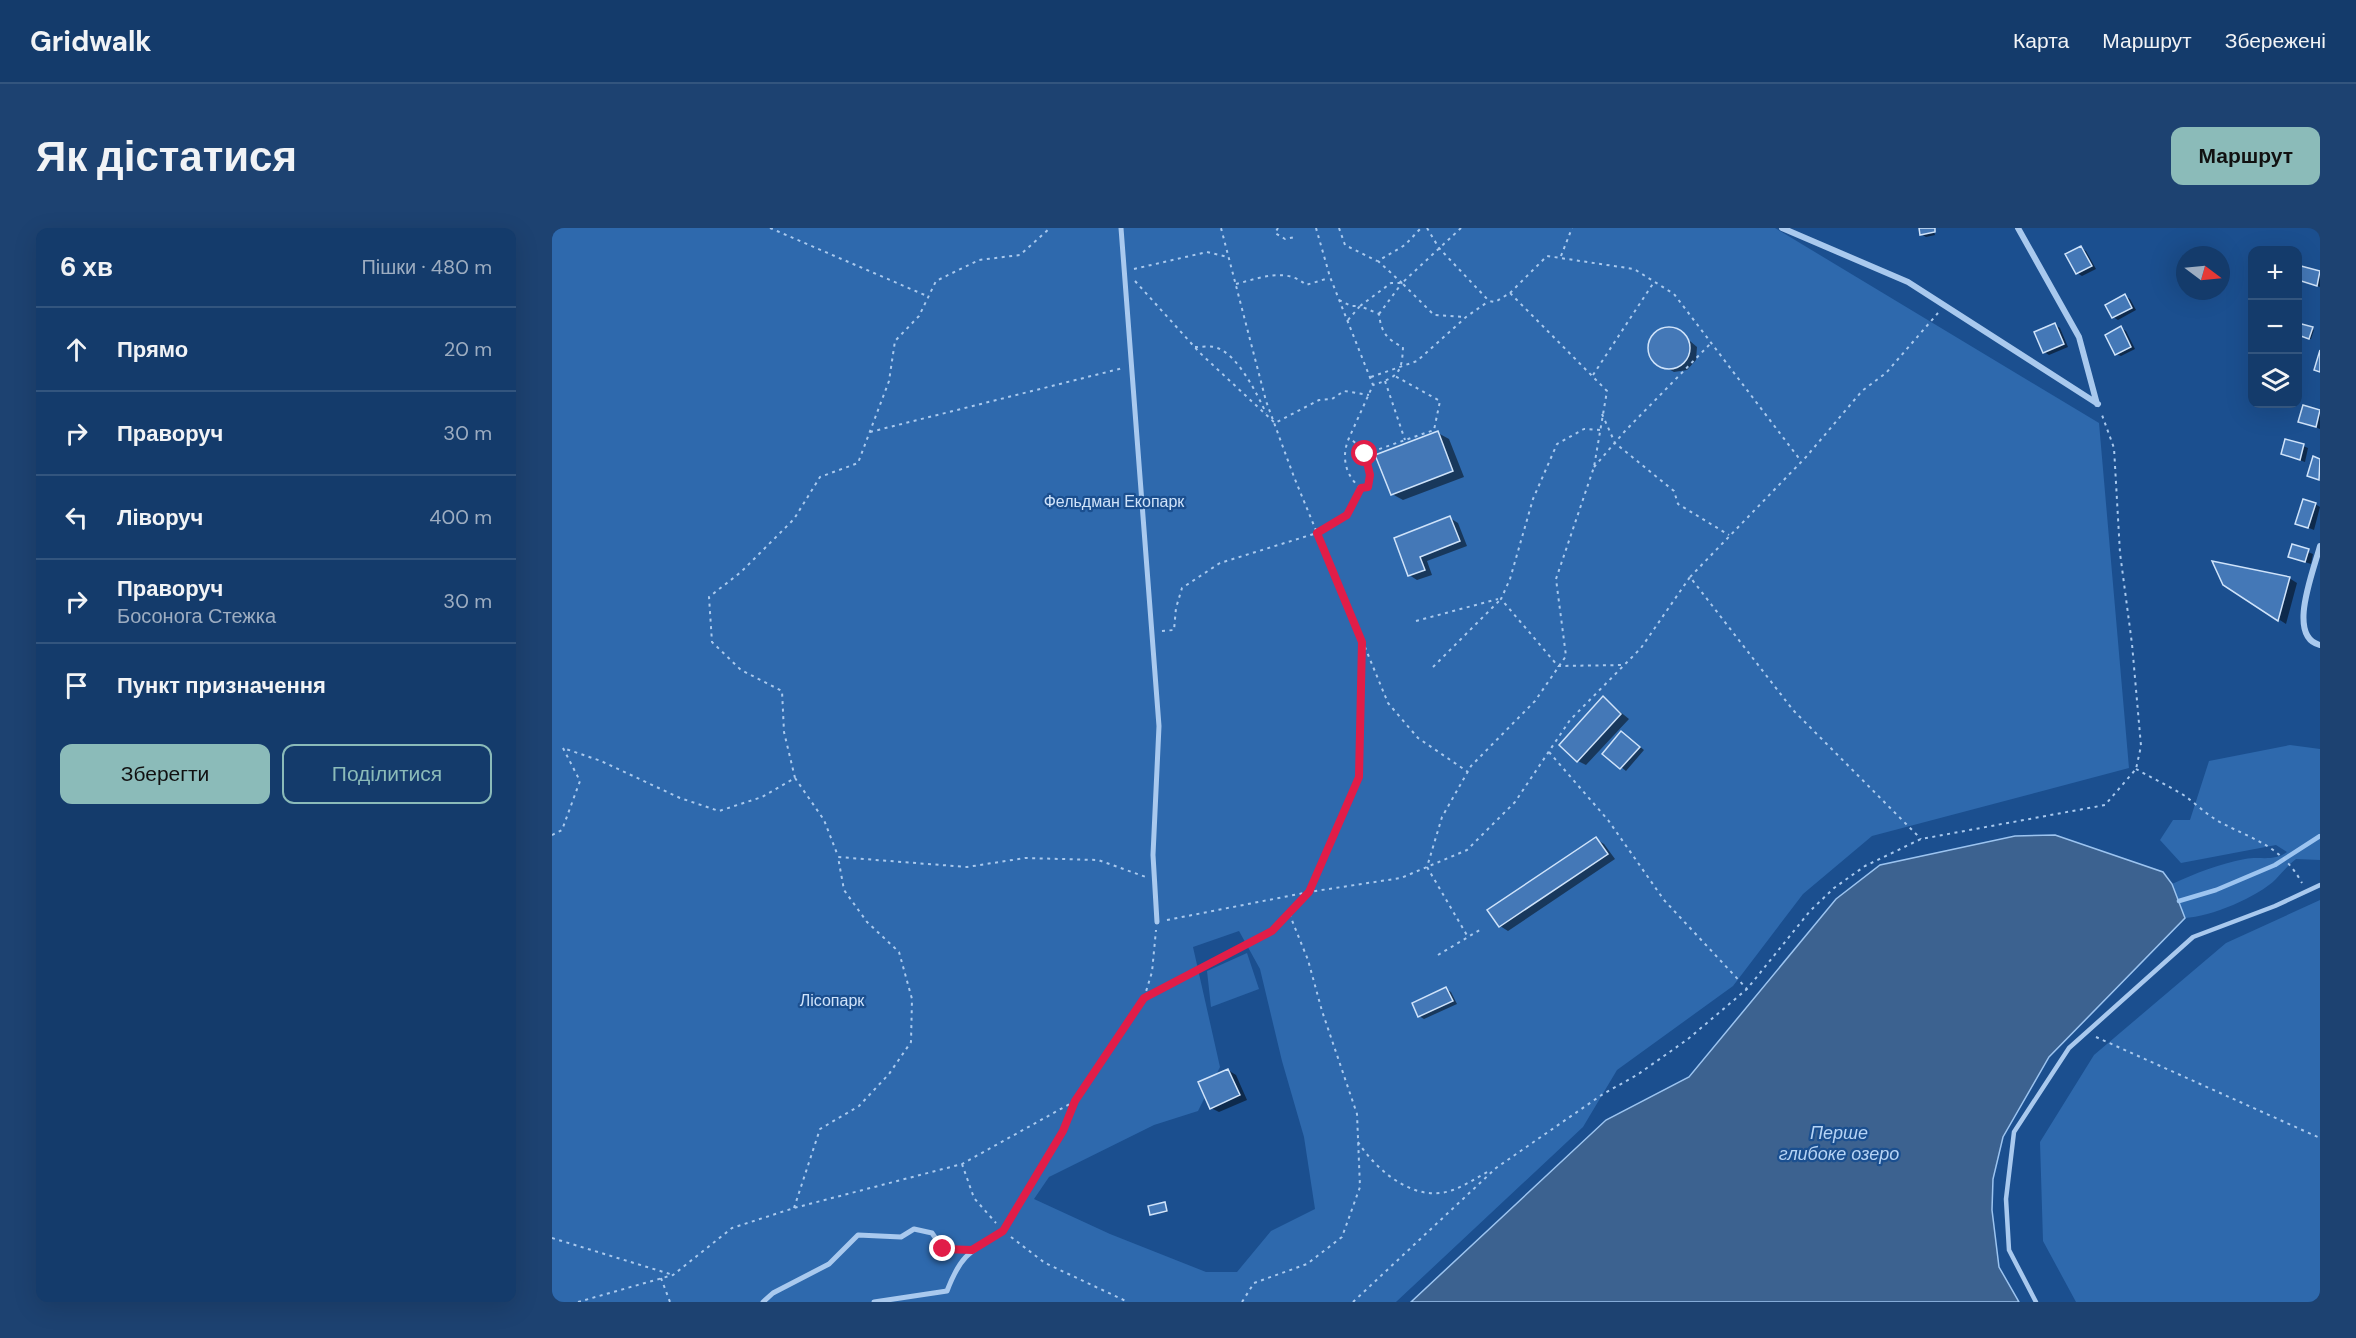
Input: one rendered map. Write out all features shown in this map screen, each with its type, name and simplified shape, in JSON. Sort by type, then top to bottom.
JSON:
[{"type":"street","points":[[1121,228],[1126,272],[1150,632],[1159,726],[1153,855],[1157,922]]},
{"type":"street","points":[[1782,228],[1908,282],[1943,307],[2098,404]]},
{"type":"street","points":[[2018,228],[2079,338],[2098,404]]},
{"type":"street","points":[[2320,546],[2303,611],[2303,632],[2311,643],[2320,645]]},
{"type":"street","points":[[763,1302],[773,1293],[829,1264],[858,1235],[901,1237],[914,1229],[932,1233],[943,1249],[972,1250]]},
{"type":"street","points":[[874,1302],[947,1291],[956,1266],[972,1250],[1003,1231]]},
{"type":"lane","points":[[2036,1302],[2009,1250],[2006,1199],[2014,1132],[2069,1048],[2193,937],[2307,893],[2320,885]]},
{"type":"path","points":[[770,228],[928,297]]},
{"type":"path","points":[[794,1208],[820,1129],[859,1106],[889,1074],[911,1042],[912,999],[899,952],[867,922],[844,890],[838,857],[825,820],[795,778],[784,732],[782,692],[741,670],[712,642],[709,597],[741,572],[794,519],[820,477],[858,463],[889,381],[895,340],[919,316],[936,281],[979,260],[1020,255],[1050,228]]},
{"type":"path","points":[[1144,998],[1272,931],[1309,892],[1359,777],[1362,642],[1275,423],[1221,228]]},
{"type":"path","points":[[1278,228],[1275,233],[1280,237],[1295,237]]},
{"type":"path","points":[[1317,228],[1330,277],[1373,385],[1349,438],[1345,463],[1352,481],[1361,488],[1368,487],[1370,475],[1365,454],[1361,446],[1349,438]]},
{"type":"path","points":[[1339,228],[1345,245],[1378,261],[1434,315],[1466,317]]},
{"type":"path","points":[[1378,261],[1405,245],[1421,228]]},
{"type":"path","points":[[1427,228],[1439,248],[1490,301]]},
{"type":"path","points":[[1373,385],[1395,376],[1402,366],[1403,347],[1389,341],[1381,327],[1379,314],[1402,283],[1461,228]]},
{"type":"path","points":[[1561,257],[1572,228]]},
{"type":"path","points":[[1229,257],[1207,252],[1126,272],[1195,347],[1275,423]]},
{"type":"path","points":[[1371,376],[1417,361],[1466,317],[1490,301],[1495,302],[1510,293],[1547,256],[1634,269],[1674,294],[1801,461]]},
{"type":"path","points":[[1236,284],[1283,274],[1296,276],[1306,285],[1330,277]]},
{"type":"path","points":[[1593,376],[1654,282]]},
{"type":"path","points":[[1348,320],[1360,306],[1391,283],[1402,283]]},
{"type":"path","points":[[1468,937],[1427,867],[1442,817],[1468,772],[1535,702],[1566,656],[1556,579],[1594,467],[1607,390],[1510,293]]},
{"type":"path","points":[[1339,299],[1351,306],[1360,306],[1379,314]]},
{"type":"path","points":[[1003,1231],[1063,1131],[1075,1101],[1144,998],[1152,972],[1157,922],[1309,892],[1401,878],[1467,850],[1515,802],[1570,720],[1641,648],[1690,577],[1801,461],[1862,391],[1886,373],[1943,307]]},
{"type":"path","points":[[1594,467],[1711,343]]},
{"type":"path","points":[[1195,347],[1216,347],[1233,360],[1251,383],[1267,416]]},
{"type":"path","points":[[870,432],[1132,366]]},
{"type":"path","points":[[1365,454],[1434,429],[1440,401],[1395,376]]},
{"type":"path","points":[[1385,381],[1405,440]]},
{"type":"path","points":[[1275,423],[1319,400],[1332,399],[1344,391],[1369,395]]},
{"type":"path","points":[[1358,1142],[1368,1156],[1392,1180],[1424,1191],[1450,1191],[1496,1168],[1688,1039],[1747,989],[1810,911],[1834,888],[1865,866],[1921,839],[2105,805],[2136,769],[2141,746],[2132,644],[2120,553],[2114,448],[2098,404]]},
{"type":"path","points":[[1602,414],[1615,443],[1674,491],[1678,504],[1730,536]]},
{"type":"path","points":[[1433,667],[1501,599],[1510,579],[1533,499],[1557,444],[1584,429],[1600,430]]},
{"type":"path","points":[[1150,632],[1174,630],[1176,609],[1182,588],[1220,563],[1317,533],[1347,515],[1361,488]]},
{"type":"path","points":[[1690,577],[1793,710],[1921,839]]},
{"type":"path","points":[[1416,621],[1501,599]]},
{"type":"path","points":[[1501,599],[1558,666]]},
{"type":"path","points":[[1354,623],[1375,666],[1388,703],[1418,738],[1468,772]]},
{"type":"path","points":[[1558,666],[1624,665]]},
{"type":"path","points":[[552,836],[562,830],[580,781],[563,748],[601,761],[680,798],[719,811],[762,797],[795,778]]},
{"type":"path","points":[[1548,752],[1608,820],[1664,900],[1747,989]]},
{"type":"path","points":[[2136,769],[2185,796],[2218,820],[2281,854],[2292,865],[2307,893]]},
{"type":"path","points":[[838,857],[967,867],[1025,858],[1098,860],[1154,882]]},
{"type":"path","points":[[1242,1302],[1254,1283],[1308,1264],[1342,1237],[1360,1187],[1357,1114],[1322,1011],[1308,960],[1289,913]]},
{"type":"path","points":[[1438,955],[1483,928]]},
{"type":"path","points":[[2085,1033],[2320,1138]]},
{"type":"path","points":[[578,1302],[673,1275],[732,1228],[794,1208],[962,1164],[1075,1101]]},
{"type":"path","points":[[962,1164],[974,1198],[1003,1231],[1045,1263],[1128,1302]]},
{"type":"path","points":[[1353,1302],[1496,1168]]},
{"type":"path","points":[[552,1238],[673,1275]]},
{"type":"path","points":[[661,1278],[670,1302]]},
{"type":"green space","name":"Лісопарк","points":[[552,228],[1775,228],[2099,423],[2129,768],[1872,836],[1803,894],[1733,986],[1617,1070],[1583,1127],[1396,1302],[552,1302]],"holes":[[[1239,931],[1260,969],[1282,1061],[1304,1137],[1315,1209],[1271,1231],[1237,1272],[1206,1272],[1110,1234],[1034,1199],[1049,1177],[1154,1125],[1198,1111],[1220,1067],[1193,947]]]},
{"type":"green space","points":[[2290,745],[2320,749],[2320,860],[2296,859],[2258,893],[2220,910],[2185,918],[2172,884],[2226,863],[2251,858],[2277,857],[2287,852],[2276,845],[2181,863],[2160,840],[2173,820],[2190,820],[2209,761]]},
{"type":"green space","points":[[2320,900],[2320,1302],[2076,1302],[2043,1241],[2040,1142],[2094,1055],[2226,943]]},
{"type":"green space","points":[[1247,953],[1259,989],[1211,1007],[1207,971]]},
{"type":"water","name":"Перше глибоке озеро","points":[[2055,835],[2163,872],[2172,884],[2185,918],[2049,1057],[2003,1137],[1993,1179],[1992,1210],[1999,1267],[2019,1302],[1411,1302],[1606,1120],[1689,1077],[1836,899],[1880,865],[2015,836]]},
{"type":"building","points":[[1919,228],[1935,228],[1935,232],[1920,235]]},
{"type":"building","points":[[2081,246],[2092,266],[2076,274],[2065,254]]},
{"type":"building","points":[[2302,266],[2320,271],[2317,286],[2302,281]]},
{"type":"building","points":[[2125,294],[2132,308],[2112,318],[2105,305]]},
{"type":"building","points":[[2055,323],[2064,344],[2043,353],[2034,332]]},
{"type":"building","points":[[2302,324],[2313,327],[2309,339],[2302,336]]},
{"type":"building","points":[[2121,326],[2131,347],[2115,355],[2105,335]]},
{"type":"building","points":[[1669,327],[1684,333],[1690,348],[1684,363],[1669,369],[1654,363],[1648,348],[1654,333]]},
{"type":"building","points":[[2320,350],[2320,372],[2314,370]]},
{"type":"building","points":[[2303,405],[2320,410],[2316,427],[2298,422]]},
{"type":"building","points":[[1438,431],[1453,471],[1391,495],[1375,455]]},
{"type":"building","points":[[2285,439],[2304,444],[2300,460],[2281,454]]},
{"type":"building","points":[[2313,456],[2320,459],[2319,480],[2307,476]]},
{"type":"building","points":[[2303,499],[2316,503],[2308,528],[2295,524]]},
{"type":"building","points":[[1450,516],[1460,541],[1420,557],[1425,570],[1408,576],[1394,538]]},
{"type":"building","points":[[2292,544],[2309,549],[2305,562],[2288,557]]},
{"type":"building","points":[[2212,561],[2290,577],[2278,621],[2223,585]]},
{"type":"building","points":[[1603,696],[1621,714],[1577,762],[1559,745]]},
{"type":"building","points":[[1621,731],[1640,747],[1620,769],[1602,754]]},
{"type":"building","points":[[1596,837],[1608,854],[1499,927],[1487,910]]},
{"type":"building","points":[[1446,987],[1453,1001],[1418,1017],[1412,1003]]},
{"type":"building","points":[[1228,1069],[1240,1095],[1210,1109],[1198,1082]]},
{"type":"building","points":[[1165,1202],[1167,1211],[1150,1215],[1148,1206]]},
{"type":"waterway","points":[[2179,901],[2216,890],[2275,865],[2320,836]]},
{"type":"route","points":[[943,1249],[972,1250],[1003,1231],[1063,1131],[1075,1101],[1144,998],[1272,931],[1309,892],[1359,777],[1362,642],[1317,533],[1347,515],[1361,488],[1368,487],[1370,475],[1365,454]]},
{"type":"park label","name":"Фельдман Екопарк","points":[[1114,501]]}]
